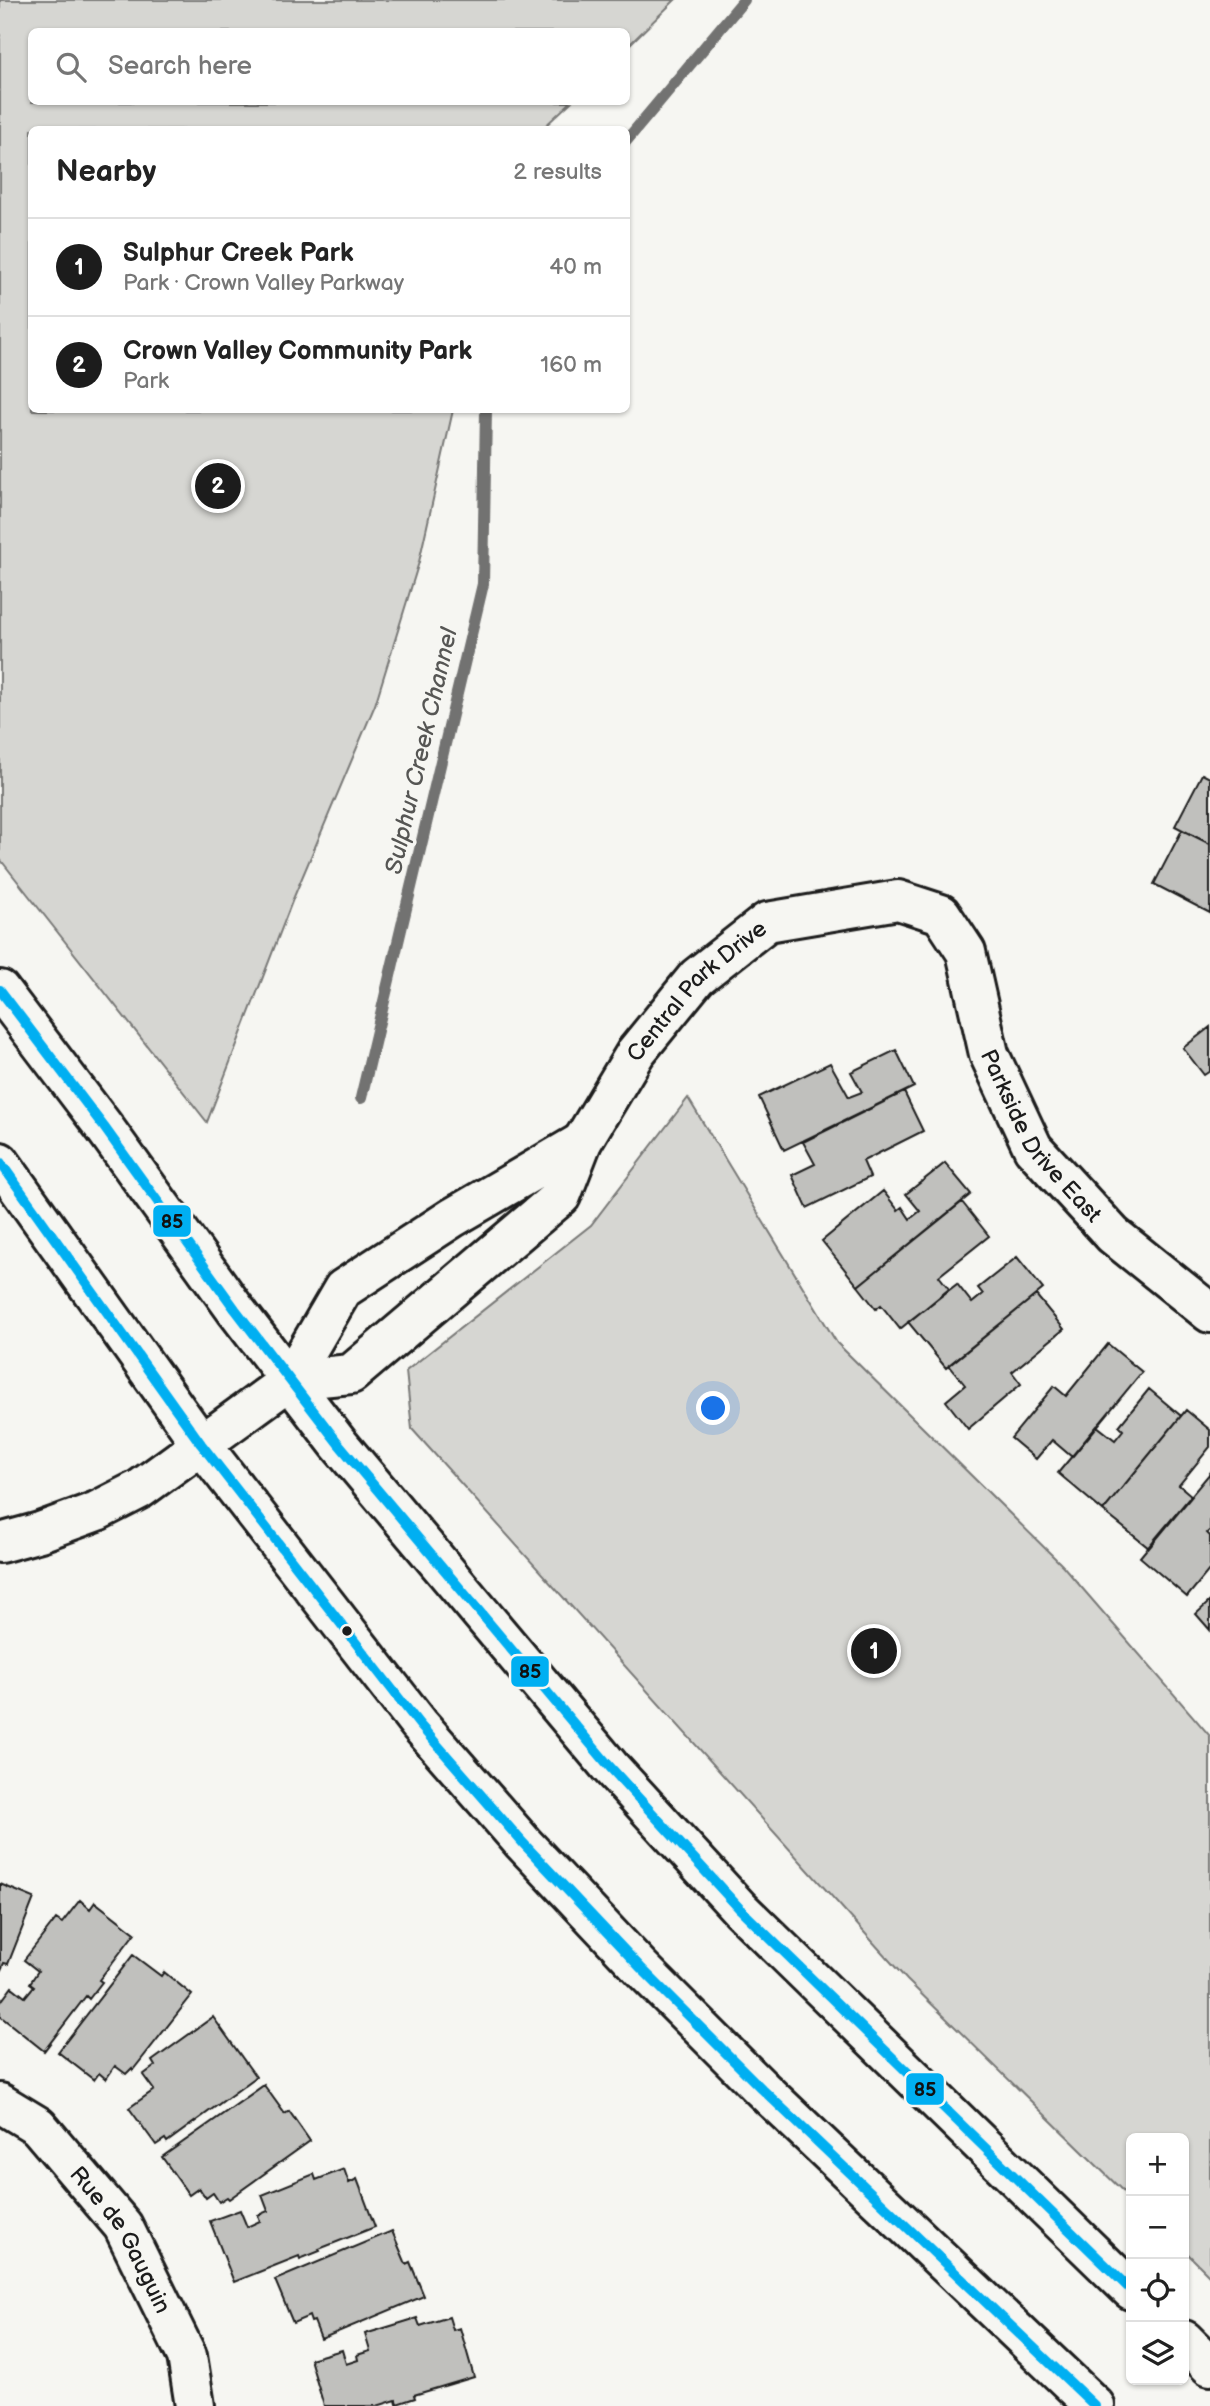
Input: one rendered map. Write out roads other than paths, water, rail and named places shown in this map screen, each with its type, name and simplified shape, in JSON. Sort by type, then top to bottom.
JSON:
[{"type":"main road","name":"Central Park Drive","points":[[290,1380],[351,1374],[561,1196],[582,1142],[636,1052],[697,977],[767,922],[898,901],[942,914]]},
{"type":"main road","name":"Parkside Drive East","points":[[942,914],[966,952],[989,1054],[1033,1148],[1113,1235],[1210,1313]]},
{"type":"main road","points":[[0,990],[235,1309],[338,1443],[610,1767],[740,1909],[1126,2285]]},
{"type":"main road","name":"Central Park Drive","points":[[0,1543],[97,1511],[140,1489],[290,1380],[343,1289],[452,1218],[582,1142]]},
{"type":"main road","points":[[0,1162],[201,1444],[419,1724],[523,1843],[641,1968],[762,2089],[1095,2406]]},
{"type":"main road","name":"Rue de Gauguin","points":[[0,2103],[38,2126],[123,2226],[187,2356],[195,2406]]},
{"type":"main road","points":[[1189,2345],[1210,2366]]},
{"type":"waterway","name":"Sulphur Creek Channel","points":[[630,136],[744,0]]},
{"type":"waterway","name":"Sulphur Creek Channel","points":[[361,1098],[483,584],[486,413]]},
{"type":"place","name":"Crown Valley Community Park","points":[[218,486]]},
{"type":"place","name":"Sulphur Creek Park","points":[[874,1651]]}]
